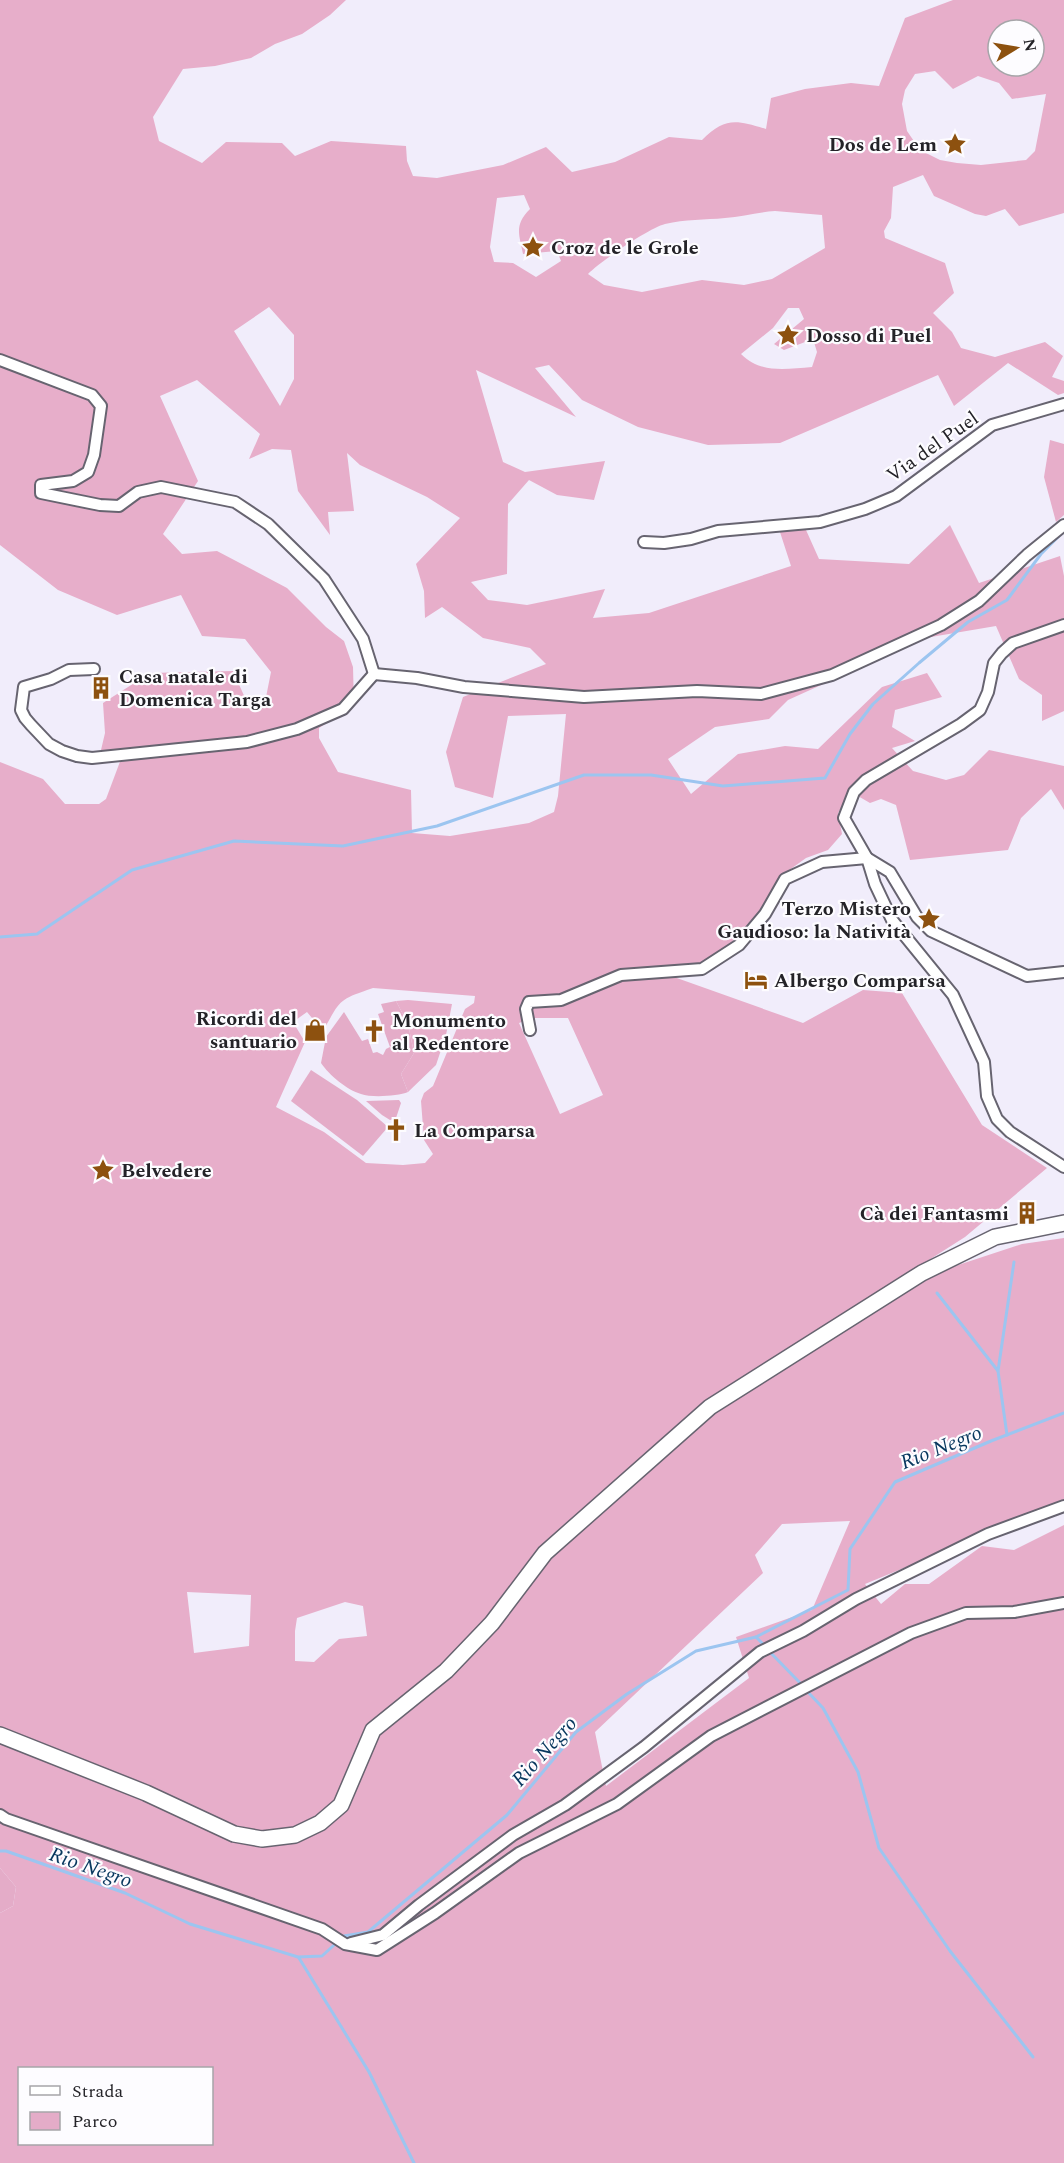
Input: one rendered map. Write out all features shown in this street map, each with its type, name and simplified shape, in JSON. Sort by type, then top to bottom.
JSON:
[{"type":"main road","points":[[0,1735],[146,1793],[234,1834],[262,1839],[295,1835],[320,1823],[340,1805],[373,1730],[446,1671],[492,1623],[545,1553],[710,1407],[922,1273],[995,1237],[1064,1224]]},
{"type":"street","points":[[0,360],[92,395],[102,406],[94,454],[88,472],[73,481],[41,485],[41,492],[91,504],[119,506],[138,492],[161,487],[235,502],[268,524],[324,579],[363,639],[374,674]]},
{"type":"street","name":"Via del Puel","points":[[644,542],[664,543],[691,539],[718,531],[820,522],[865,509],[896,496],[992,425],[1064,404]]},
{"type":"street","points":[[374,674],[417,678],[464,687],[584,697],[697,692],[761,694],[832,675],[941,625],[979,601],[1027,555],[1064,525]]},
{"type":"street","points":[[1064,625],[1013,643],[994,663],[988,692],[980,710],[961,724],[866,780],[854,792],[844,818],[867,858],[875,884],[892,920],[953,995],[984,1062],[987,1096],[997,1119],[1010,1132],[1064,1167]]},
{"type":"street","points":[[94,669],[69,670],[51,679],[24,687],[21,710],[25,718],[49,744],[77,756],[105,757],[247,742],[297,729],[343,709],[374,674]]},
{"type":"street","points":[[530,1030],[526,1009],[529,1002],[561,1000],[621,975],[702,969],[739,945],[765,914],[785,879],[822,862],[867,858],[890,872],[917,917],[931,932],[1027,976],[1064,972]]},
{"type":"street","points":[[345,1944],[383,1935],[419,1905],[513,1835],[566,1805],[644,1747],[760,1652],[803,1631],[856,1599],[988,1534],[1064,1506]]},
{"type":"street","points":[[0,1815],[322,1929],[345,1944],[377,1950],[435,1913],[519,1853],[617,1804],[711,1736],[910,1633],[966,1613],[1014,1612],[1064,1603]]},
{"type":"green space","points":[[396,1001],[408,1024],[414,1053],[401,1074],[408,1092],[378,1096],[356,1092],[339,1082],[321,1063],[326,1037],[344,1012],[362,1041],[368,1039],[373,1053],[383,1055],[390,1047],[378,1014],[384,1012],[381,1004]]},
{"type":"green space","points":[[311,1070],[357,1100],[388,1127],[363,1156],[291,1101]]},
{"type":"green space","points":[[399,1100],[401,1103],[396,1118],[390,1120],[366,1101]]},
{"type":"green space","points":[[0,1868],[16,1887],[13,1906],[0,1913]]},
{"type":"shaded area","points":[[0,0],[346,0],[330,15],[302,34],[275,44],[251,58],[215,66],[183,69],[153,117],[159,141],[202,163],[226,142],[282,143],[295,156],[331,141],[406,146],[407,161],[413,176],[437,178],[503,165],[546,147],[572,172],[615,162],[669,137],[702,140],[717,127],[731,122],[766,129],[771,98],[805,89],[851,83],[879,86],[905,18],[953,0],[1064,0],[1064,213],[1019,226],[1005,209],[986,216],[975,214],[934,196],[923,175],[893,187],[891,218],[884,231],[885,238],[945,263],[954,293],[933,313],[952,332],[961,348],[995,357],[1045,342],[1063,356],[1052,377],[1064,381],[1064,393],[1058,395],[1008,363],[954,406],[938,375],[780,443],[708,445],[638,427],[582,400],[549,365],[535,368],[576,417],[476,370],[503,462],[525,472],[605,461],[594,500],[557,495],[529,480],[508,504],[507,574],[471,582],[488,600],[527,605],[605,589],[593,618],[649,613],[791,566],[779,529],[806,530],[819,559],[909,564],[950,525],[979,583],[1060,556],[1064,576],[1064,711],[1042,721],[1042,695],[1019,679],[996,626],[925,638],[788,700],[769,719],[715,727],[668,759],[691,794],[738,754],[785,746],[818,749],[882,687],[927,673],[942,697],[895,710],[892,727],[915,741],[892,748],[913,771],[946,780],[964,775],[989,750],[1064,766],[1064,810],[1051,789],[1021,818],[1008,850],[910,860],[896,805],[881,799],[870,803],[851,792],[838,813],[842,834],[828,850],[806,858],[781,876],[750,926],[719,953],[674,977],[803,1023],[863,990],[902,993],[982,1125],[1047,1168],[965,1237],[706,1402],[487,1618],[442,1666],[368,1726],[335,1801],[316,1818],[293,1829],[262,1833],[236,1828],[148,1787],[0,1728],[0,762],[43,779],[65,804],[99,804],[106,799],[124,751],[101,750],[105,733],[103,703],[150,673],[233,671],[250,709],[266,697],[271,672],[245,639],[202,636],[181,595],[117,615],[58,590],[0,545]],"holes":[[[935,71],[953,89],[978,76],[999,83],[1012,99],[1046,94],[1035,151],[1026,160],[981,165],[940,160],[920,150],[907,131],[902,104],[905,90],[915,74]],[[524,195],[530,209],[522,220],[519,230],[523,254],[557,251],[561,261],[536,277],[513,263],[494,262],[490,247],[497,198]],[[775,211],[822,215],[825,248],[772,279],[744,285],[702,280],[642,292],[604,285],[588,274],[625,246],[665,224]],[[269,307],[294,335],[294,379],[280,406],[234,331]],[[788,308],[799,308],[804,319],[774,344],[784,350],[813,339],[817,352],[812,367],[793,369],[774,369],[757,365],[741,354],[773,328]],[[197,380],[260,434],[249,459],[272,449],[291,450],[298,491],[330,535],[328,512],[354,511],[347,453],[360,465],[427,497],[460,518],[416,564],[424,591],[425,618],[442,607],[483,638],[530,648],[546,664],[463,697],[446,752],[455,787],[493,798],[508,716],[566,714],[558,796],[554,812],[529,823],[450,836],[412,833],[411,790],[338,772],[319,738],[319,728],[354,705],[353,667],[344,641],[326,627],[287,588],[217,551],[182,554],[163,534],[198,481],[160,396]],[[373,988],[475,996],[474,1003],[465,1009],[433,1086],[424,1093],[421,1101],[424,1140],[433,1154],[425,1163],[403,1165],[366,1163],[324,1132],[276,1107],[305,1042],[293,1022],[307,1012],[323,1031],[338,1006],[353,995]],[[533,1018],[568,1018],[603,1095],[560,1114],[519,1023]],[[187,1592],[251,1595],[249,1646],[194,1653]],[[345,1602],[363,1606],[367,1636],[339,1639],[314,1662],[295,1661],[297,1618]]]},
{"type":"shaded area","points":[[1050,440],[1064,444],[1064,515],[1056,522],[1044,477]]},
{"type":"shaded area","points":[[396,1001],[452,1004],[446,1035],[436,1065],[408,1092],[401,1074],[414,1053],[408,1024]]},
{"type":"shaded area","points":[[1064,1238],[1064,1502],[865,1584],[881,1604],[905,1584],[929,1584],[982,1546],[1014,1550],[1064,1525],[1064,2163],[0,2163],[0,1913],[13,1906],[16,1887],[0,1868],[0,1741],[143,1798],[233,1840],[324,1828],[378,1734],[549,1557],[714,1412],[937,1272],[1022,1244]],"holes":[[[850,1521],[812,1610],[736,1637],[749,1678],[606,1786],[595,1732],[763,1573],[755,1555],[782,1524]]]},
{"type":"waterway","points":[[0,937],[37,934],[132,870],[234,841],[343,846],[437,826],[584,775],[651,775],[723,786],[825,778],[850,734],[873,704],[968,622],[1007,600],[1041,554],[1064,531]]},
{"type":"waterway","points":[[1007,1435],[998,1371],[1014,1262]]},
{"type":"waterway","points":[[937,1293],[998,1371]]},
{"type":"waterway","name":"Rio Negro","points":[[0,1851],[6,1851],[125,1893],[190,1924],[298,1957],[322,1956],[344,1936],[368,1932],[507,1815],[576,1732],[627,1694],[696,1651],[756,1637],[848,1590],[850,1549],[895,1482],[1064,1413]]},
{"type":"waterway","points":[[756,1637],[765,1646]]},
{"type":"waterway","points":[[769,1651],[802,1685]]},
{"type":"waterway","points":[[806,1690],[823,1708],[858,1772],[879,1848],[950,1951],[1033,2057]]},
{"type":"waterway","points":[[299,1958],[369,2072],[414,2163]]},
{"type":"place","name":"Dos de Lem","points":[[955,144]]},
{"type":"place","name":"Croz de le Grole","points":[[533,247]]},
{"type":"place","name":"Dosso di Puel","points":[[788,335]]},
{"type":"place","name":"Casa natale di Domenica Targa","points":[[101,688]]},
{"type":"place","name":"Terzo Mistero Gaudioso: la Natività","points":[[929,919]]},
{"type":"place","name":"Albergo Comparsa","points":[[756,980]]},
{"type":"place","name":"Ricordi del santuario","points":[[315,1030]]},
{"type":"place","name":"Monumento al Redentore","points":[[374,1031]]},
{"type":"place","name":"La Comparsa","points":[[396,1130]]},
{"type":"place","name":"Belvedere","points":[[103,1170]]},
{"type":"place","name":"Cà dei Fantasmi","points":[[1027,1213]]}]
